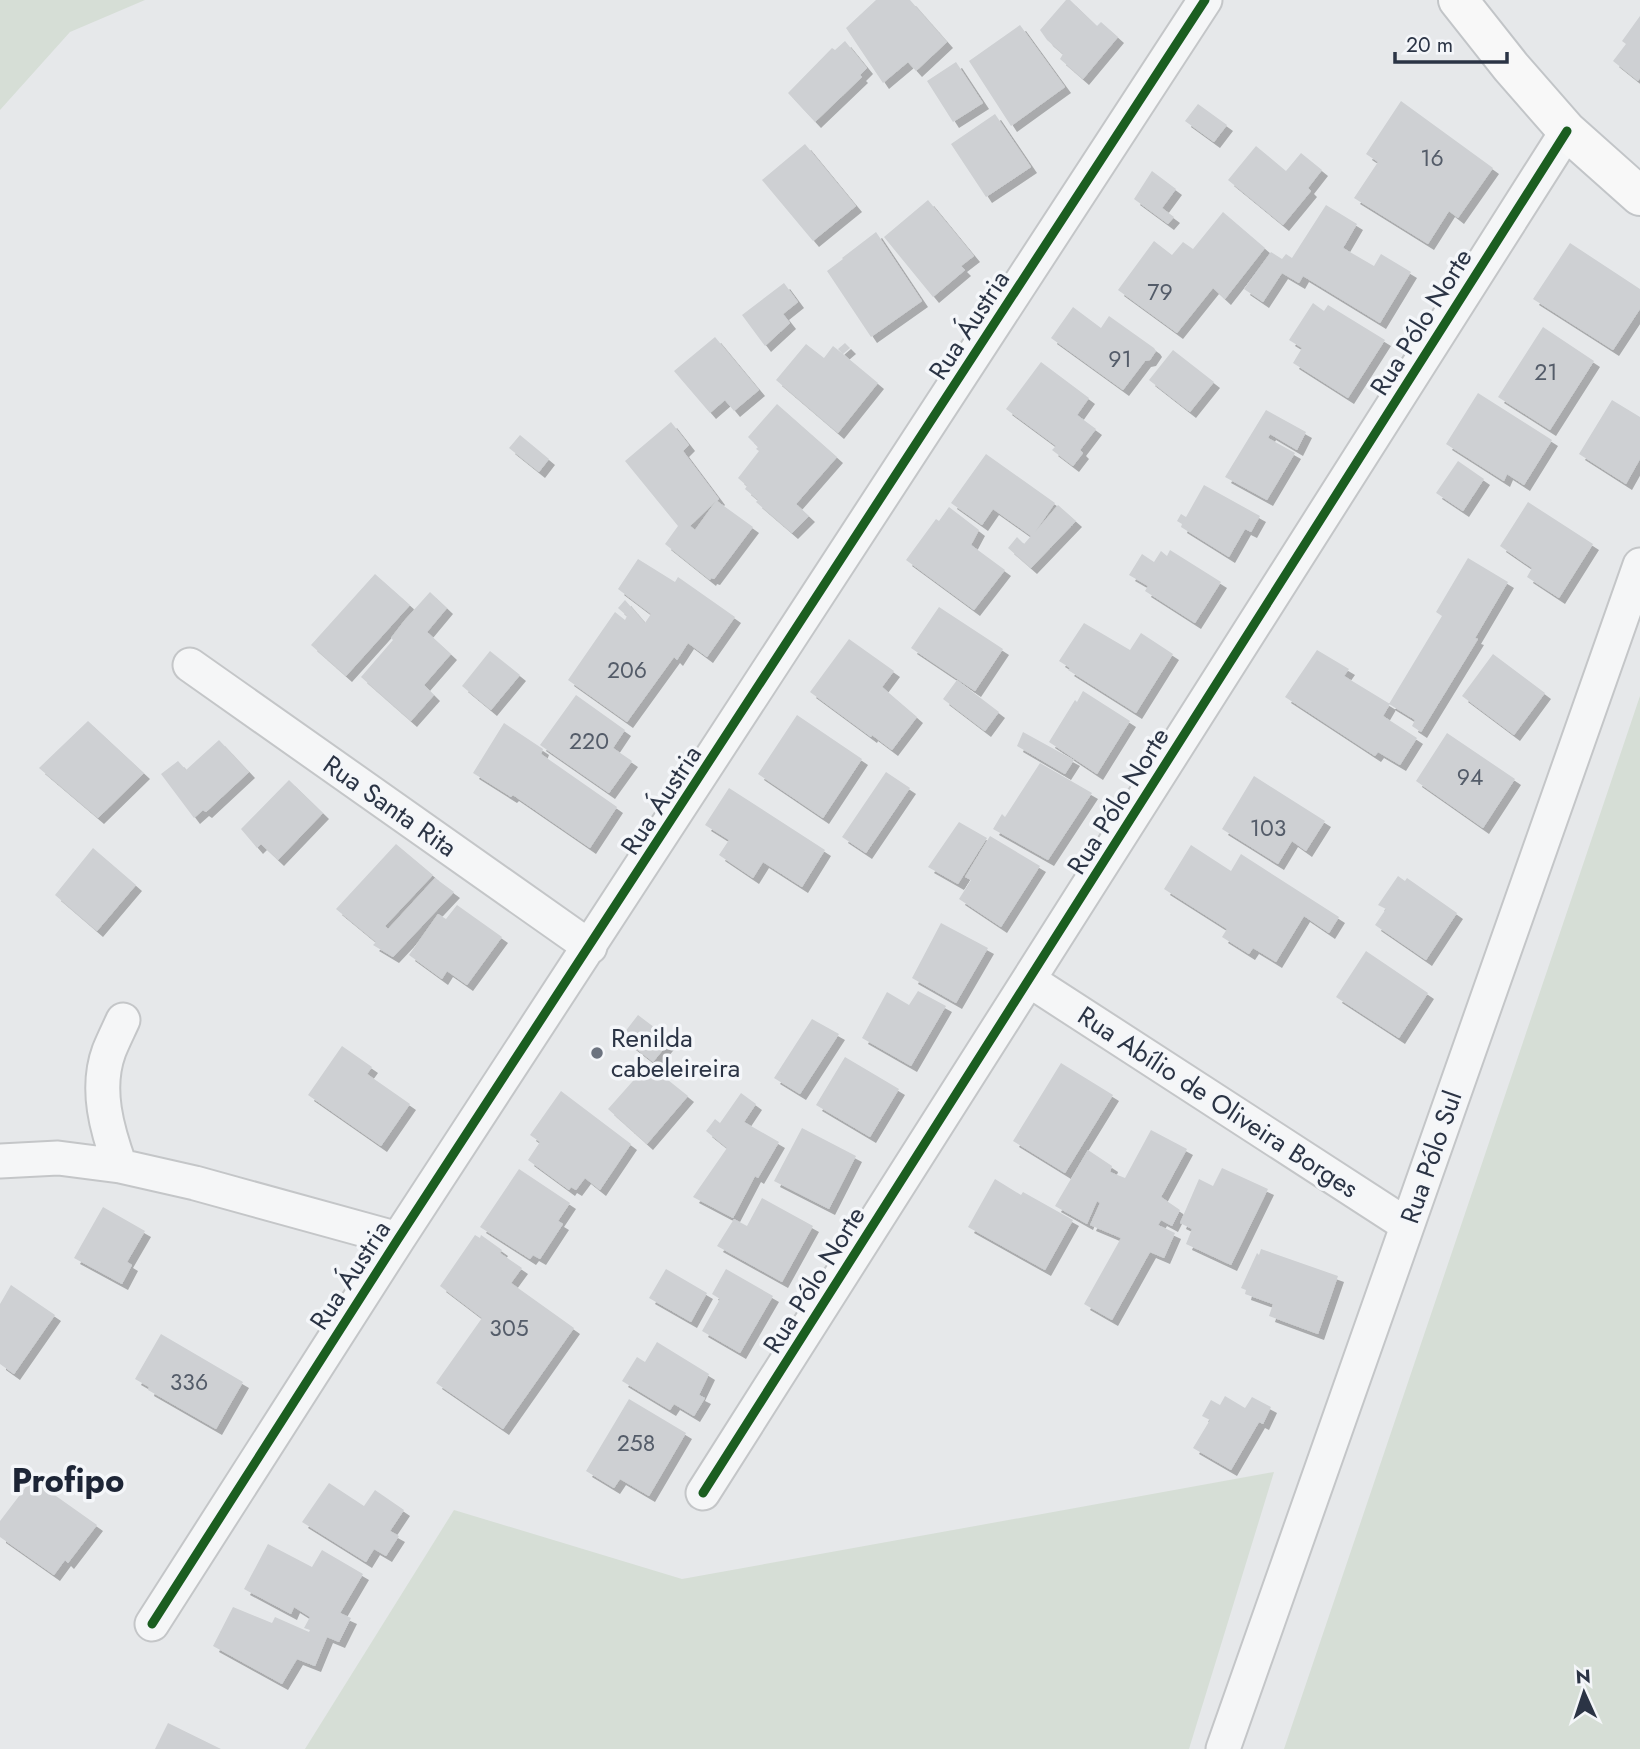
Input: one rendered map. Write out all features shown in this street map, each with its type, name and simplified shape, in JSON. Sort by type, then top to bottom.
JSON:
[{"type":"main road","points":[[1458,0],[1511,67],[1567,131],[1640,196]]},
{"type":"street","name":"Rua Áustria","points":[[152,1624],[398,1239],[1205,0]]},
{"type":"street","name":"Rua Pólo Norte","points":[[703,1493],[1567,131]]},
{"type":"street","name":"Rua Pólo Sul","points":[[1223,1749],[1640,565]]},
{"type":"street","name":"Rua Santa Rita","points":[[190,665],[590,947]]},
{"type":"street","name":"Rua Abílio de Oliveira Borges","points":[[1029,980],[1408,1225]]},
{"type":"street","points":[[120,1166],[107,1129],[103,1093],[108,1054],[123,1020]]},
{"type":"street","points":[[0,1161],[58,1158],[120,1166],[195,1183],[398,1239]]},
{"type":"shaded area","points":[[0,0],[145,0],[70,32],[0,110]]},
{"type":"shaded area","points":[[1640,696],[1640,1749],[1284,1749]]},
{"type":"shaded area","points":[[1274,1472],[1189,1749],[305,1749],[454,1510],[682,1579]]},
{"type":"building","points":[[876,0],[910,0],[947,42],[916,71],[908,62],[883,83],[846,28]]},
{"type":"building","points":[[1066,0],[1070,0],[1097,26],[1101,22],[1118,37],[1083,79],[1060,59],[1063,54],[1040,30]]},
{"type":"building","points":[[1640,16],[1638,81],[1613,61],[1626,44],[1622,41]]},
{"type":"building","points":[[1020,25],[1065,87],[1011,126],[969,61]]},
{"type":"building","points":[[845,41],[867,68],[860,75],[862,77],[815,122],[788,93],[832,48],[835,50]]},
{"type":"building","points":[[956,62],[983,103],[953,122],[927,81]]},
{"type":"building","points":[[1401,101],[1493,168],[1458,218],[1449,211],[1428,244],[1354,198],[1378,162],[1366,154]]},
{"type":"building","points":[[1198,104],[1227,125],[1214,142],[1185,121]]},
{"type":"building","points":[[995,114],[1031,167],[986,197],[951,144]]},
{"type":"building","points":[[805,144],[856,206],[813,241],[762,180]]},
{"type":"building","points":[[1256,146],[1286,171],[1301,153],[1322,170],[1308,188],[1311,191],[1283,225],[1228,180]]},
{"type":"building","points":[[1152,171],[1176,189],[1162,208],[1174,217],[1168,224],[1134,199]]},
{"type":"building","points":[[928,200],[974,256],[961,266],[965,270],[933,297],[884,237]]},
{"type":"building","points":[[1326,205],[1357,224],[1343,248],[1374,266],[1381,254],[1411,272],[1380,323],[1303,276],[1299,283],[1282,273],[1263,302],[1244,289],[1271,252],[1282,259],[1286,254],[1292,258]]},
{"type":"building","points":[[1223,212],[1265,248],[1225,299],[1213,288],[1177,333],[1118,290],[1154,241],[1172,255],[1183,242],[1193,249]]},
{"type":"building","points":[[876,232],[922,301],[871,337],[827,271]]},
{"type":"building","points":[[1570,243],[1640,289],[1640,309],[1613,350],[1533,299]]},
{"type":"building","points":[[784,283],[798,302],[783,314],[790,323],[765,346],[742,315]]},
{"type":"building","points":[[1313,303],[1324,311],[1328,305],[1385,340],[1348,398],[1293,363],[1302,348],[1289,340]]},
{"type":"building","points":[[1073,307],[1101,328],[1109,316],[1156,351],[1123,390],[1051,338]]},
{"type":"building","points":[[1543,327],[1594,361],[1550,430],[1498,397]]},
{"type":"building","points":[[715,337],[759,390],[734,411],[725,400],[710,413],[674,371]]},
{"type":"building","points":[[845,343],[850,348],[843,354],[838,349]]},
{"type":"building","points":[[806,344],[824,358],[833,346],[878,383],[838,433],[776,380]]},
{"type":"building","points":[[1173,350],[1214,382],[1190,412],[1149,380]]},
{"type":"building","points":[[1041,362],[1089,398],[1077,415],[1096,429],[1080,450],[1083,453],[1073,466],[1052,450],[1056,446],[1006,409]]},
{"type":"building","points":[[1478,393],[1552,440],[1524,485],[1507,474],[1504,481],[1446,444]]},
{"type":"building","points":[[1612,400],[1640,417],[1640,459],[1626,484],[1579,454]]},
{"type":"building","points":[[777,404],[837,457],[796,504],[809,516],[792,533],[756,502],[758,500],[745,489],[747,486],[738,478],[759,451],[748,437]]},
{"type":"building","points":[[1266,410],[1306,432],[1297,450],[1270,434],[1268,438],[1295,453],[1267,500],[1225,477]]},
{"type":"building","points":[[671,422],[689,445],[683,451],[719,499],[717,501],[753,527],[714,579],[710,580],[665,544],[678,526],[625,461]],"holes":[[[716,501],[695,530],[690,526]]]},
{"type":"building","points":[[520,435],[549,459],[539,472],[509,448]]},
{"type":"building","points":[[986,454],[1055,503],[1035,532],[1058,505],[1076,521],[1031,568],[1008,548],[1017,537],[1024,544],[1031,536],[993,509],[982,525],[951,503]]},
{"type":"building","points":[[1458,461],[1484,479],[1463,511],[1436,493]]},
{"type":"building","points":[[1204,485],[1260,516],[1251,532],[1245,529],[1229,557],[1181,527],[1182,524],[1177,521],[1181,514],[1186,517]]},
{"type":"building","points":[[1528,502],[1593,544],[1559,598],[1527,577],[1532,568],[1500,546]]},
{"type":"building","points":[[949,507],[979,530],[971,545],[1005,570],[974,610],[906,560],[936,519],[939,521]]},
{"type":"building","points":[[1170,550],[1221,582],[1195,623],[1145,591],[1148,586],[1129,575],[1142,554],[1154,562],[1161,551],[1167,556]]},
{"type":"building","points":[[1468,558],[1508,582],[1475,638],[1478,639],[1421,732],[1412,726],[1415,720],[1389,704],[1442,616],[1436,612]]},
{"type":"building","points":[[638,559],[675,582],[678,577],[735,617],[707,657],[688,643],[677,660],[674,657],[627,722],[568,680],[615,612],[625,620],[627,616],[618,608],[625,600],[645,623],[651,614],[618,589]]},
{"type":"building","points":[[375,574],[410,605],[346,676],[311,645]]},
{"type":"building","points":[[430,592],[447,608],[427,632],[451,654],[424,685],[434,695],[411,721],[361,677]]},
{"type":"building","points":[[939,607],[1003,649],[975,691],[911,648]]},
{"type":"building","points":[[1084,623],[1130,650],[1141,633],[1173,654],[1136,713],[1068,670],[1070,668],[1059,661]]},
{"type":"building","points":[[849,639],[894,671],[882,687],[917,717],[892,750],[810,692]]},
{"type":"building","points":[[1317,650],[1349,669],[1344,676],[1390,704],[1383,716],[1417,738],[1400,765],[1378,752],[1375,756],[1285,697]]},
{"type":"building","points":[[490,651],[520,675],[491,710],[462,686]]},
{"type":"building","points":[[1493,654],[1545,693],[1514,735],[1462,696]]},
{"type":"building","points":[[957,680],[999,712],[985,731],[943,699]]},
{"type":"building","points":[[1083,691],[1130,721],[1097,774],[1049,742]]},
{"type":"building","points":[[576,695],[625,730],[613,748],[632,761],[609,793],[540,745]]},
{"type":"building","points":[[797,715],[862,759],[823,818],[758,774]]},
{"type":"building","points":[[88,721],[144,773],[98,818],[39,768]]},
{"type":"building","points":[[504,723],[543,749],[541,754],[617,807],[590,848],[513,795],[511,797],[473,773]]},
{"type":"building","points":[[1023,732],[1074,760],[1065,774],[1017,746]]},
{"type":"building","points":[[1447,733],[1515,779],[1483,828],[1416,781]]},
{"type":"building","points":[[219,740],[249,772],[206,812],[203,810],[194,818],[161,774],[178,761],[186,770]]},
{"type":"building","points":[[1040,763],[1092,793],[1048,860],[993,829],[1002,814],[1005,817]]},
{"type":"building","points":[[886,772],[910,788],[866,853],[842,837]]},
{"type":"building","points":[[1254,776],[1325,821],[1306,851],[1292,841],[1278,864],[1222,829]]},
{"type":"building","points":[[289,780],[323,813],[278,860],[261,844],[257,848],[241,829]]},
{"type":"building","points":[[729,788],[825,850],[802,887],[763,862],[753,878],[719,855],[729,840],[705,825]]},
{"type":"building","points":[[959,822],[987,838],[958,884],[928,867]]},
{"type":"building","points":[[990,836],[1040,866],[1001,927],[959,899],[971,880],[965,877]]},
{"type":"building","points":[[396,844],[433,875],[385,926],[388,929],[435,878],[454,892],[393,957],[373,945],[376,942],[336,909]]},
{"type":"building","points":[[1191,845],[1231,871],[1241,854],[1339,917],[1329,933],[1304,916],[1276,962],[1253,948],[1249,954],[1222,937],[1227,929],[1164,889]]},
{"type":"building","points":[[93,848],[136,885],[97,931],[55,895]]},
{"type":"building","points":[[1398,876],[1405,881],[1407,878],[1457,913],[1426,960],[1375,925],[1386,909],[1378,905]]},
{"type":"building","points":[[457,905],[502,937],[467,985],[447,971],[442,979],[409,955],[438,914],[446,919]]},
{"type":"building","points":[[941,923],[988,948],[956,1003],[912,978]]},
{"type":"building","points":[[1366,951],[1428,993],[1399,1038],[1336,997]]},
{"type":"building","points":[[918,991],[946,1006],[911,1066],[862,1038],[887,992],[909,1005]]},
{"type":"building","points":[[638,1015],[671,1040],[653,1062],[621,1037]]},
{"type":"building","points":[[812,1019],[839,1034],[800,1094],[774,1078]]},
{"type":"building","points":[[342,1046],[372,1067],[367,1074],[410,1104],[381,1146],[308,1095]]},
{"type":"building","points":[[845,1057],[899,1089],[870,1137],[816,1105]]},
{"type":"building","points":[[1061,1063],[1113,1095],[1065,1173],[1013,1141]]},
{"type":"building","points":[[648,1064],[688,1096],[647,1144],[608,1109]]},
{"type":"building","points":[[561,1091],[631,1144],[600,1190],[585,1178],[576,1190],[571,1187],[569,1190],[528,1160],[540,1142],[530,1135]]},
{"type":"building","points":[[741,1093],[756,1104],[744,1122],[779,1142],[758,1178],[755,1176],[733,1218],[693,1197],[727,1148],[706,1131],[715,1119],[720,1123]]},
{"type":"building","points":[[802,1128],[856,1156],[829,1209],[774,1181]]},
{"type":"building","points":[[1151,1130],[1187,1149],[1161,1197],[1180,1210],[1172,1226],[1161,1220],[1158,1225],[1175,1233],[1164,1258],[1150,1252],[1112,1320],[1084,1304],[1121,1238],[1090,1225],[1100,1203],[1097,1201],[1087,1224],[1055,1206],[1088,1150],[1112,1166],[1110,1172],[1125,1178]]},
{"type":"building","points":[[1222,1168],[1268,1189],[1231,1265],[1186,1244],[1192,1229],[1180,1223],[1199,1179],[1213,1186]]},
{"type":"building","points":[[519,1169],[570,1203],[558,1221],[563,1224],[540,1259],[533,1255],[530,1259],[480,1227]]},
{"type":"building","points":[[995,1179],[1073,1220],[1045,1270],[968,1227]]},
{"type":"building","points":[[762,1198],[813,1226],[782,1282],[717,1246],[734,1219],[747,1226]]},
{"type":"building","points":[[103,1207],[145,1231],[127,1262],[132,1265],[122,1284],[74,1258]]},
{"type":"building","points":[[475,1235],[480,1238],[481,1235],[502,1250],[500,1253],[522,1268],[511,1283],[574,1328],[503,1429],[436,1383],[482,1318],[440,1286]]},
{"type":"building","points":[[1261,1249],[1338,1276],[1318,1334],[1269,1316],[1273,1304],[1245,1294],[1246,1290],[1241,1288]]},
{"type":"building","points":[[666,1269],[707,1293],[691,1322],[649,1298]]},
{"type":"building","points":[[726,1269],[773,1296],[740,1353],[702,1331],[720,1299],[712,1294]]},
{"type":"building","points":[[11,1285],[55,1315],[14,1374],[0,1364],[0,1304]]},
{"type":"building","points":[[161,1334],[243,1382],[216,1429],[148,1390],[149,1387],[135,1379]]},
{"type":"building","points":[[657,1342],[709,1374],[699,1395],[705,1398],[694,1416],[674,1404],[670,1410],[622,1381],[637,1357],[645,1362]]},
{"type":"building","points":[[1225,1396],[1245,1408],[1252,1397],[1271,1407],[1263,1424],[1259,1422],[1231,1470],[1193,1448],[1210,1420],[1202,1416],[1211,1400],[1220,1405]]},
{"type":"building","points":[[629,1399],[686,1433],[649,1496],[620,1479],[614,1488],[586,1471]]},
{"type":"building","points":[[32,1479],[97,1525],[68,1563],[65,1560],[54,1575],[0,1537],[0,1521]]},
{"type":"building","points":[[329,1483],[364,1506],[375,1490],[404,1510],[390,1531],[399,1536],[386,1556],[374,1549],[366,1562],[302,1522]]},
{"type":"building","points":[[268,1544],[312,1567],[322,1550],[363,1574],[340,1613],[351,1618],[339,1642],[327,1637],[315,1666],[297,1659],[282,1684],[213,1646],[233,1607],[272,1623],[275,1617],[309,1632],[310,1630],[304,1628],[310,1617],[294,1607],[291,1614],[244,1589]]},
{"type":"building","points":[[168,1723],[221,1749],[155,1749]]},
{"type":"cycle path","points":[[152,1624],[398,1239],[1205,0]]},
{"type":"cycle path","points":[[703,1493],[1567,131]]},
{"type":"place","name":"Renilda cabeleireira","points":[[597,1053]]},
{"type":"district","name":"Profipo","points":[[68,1480]]}]
